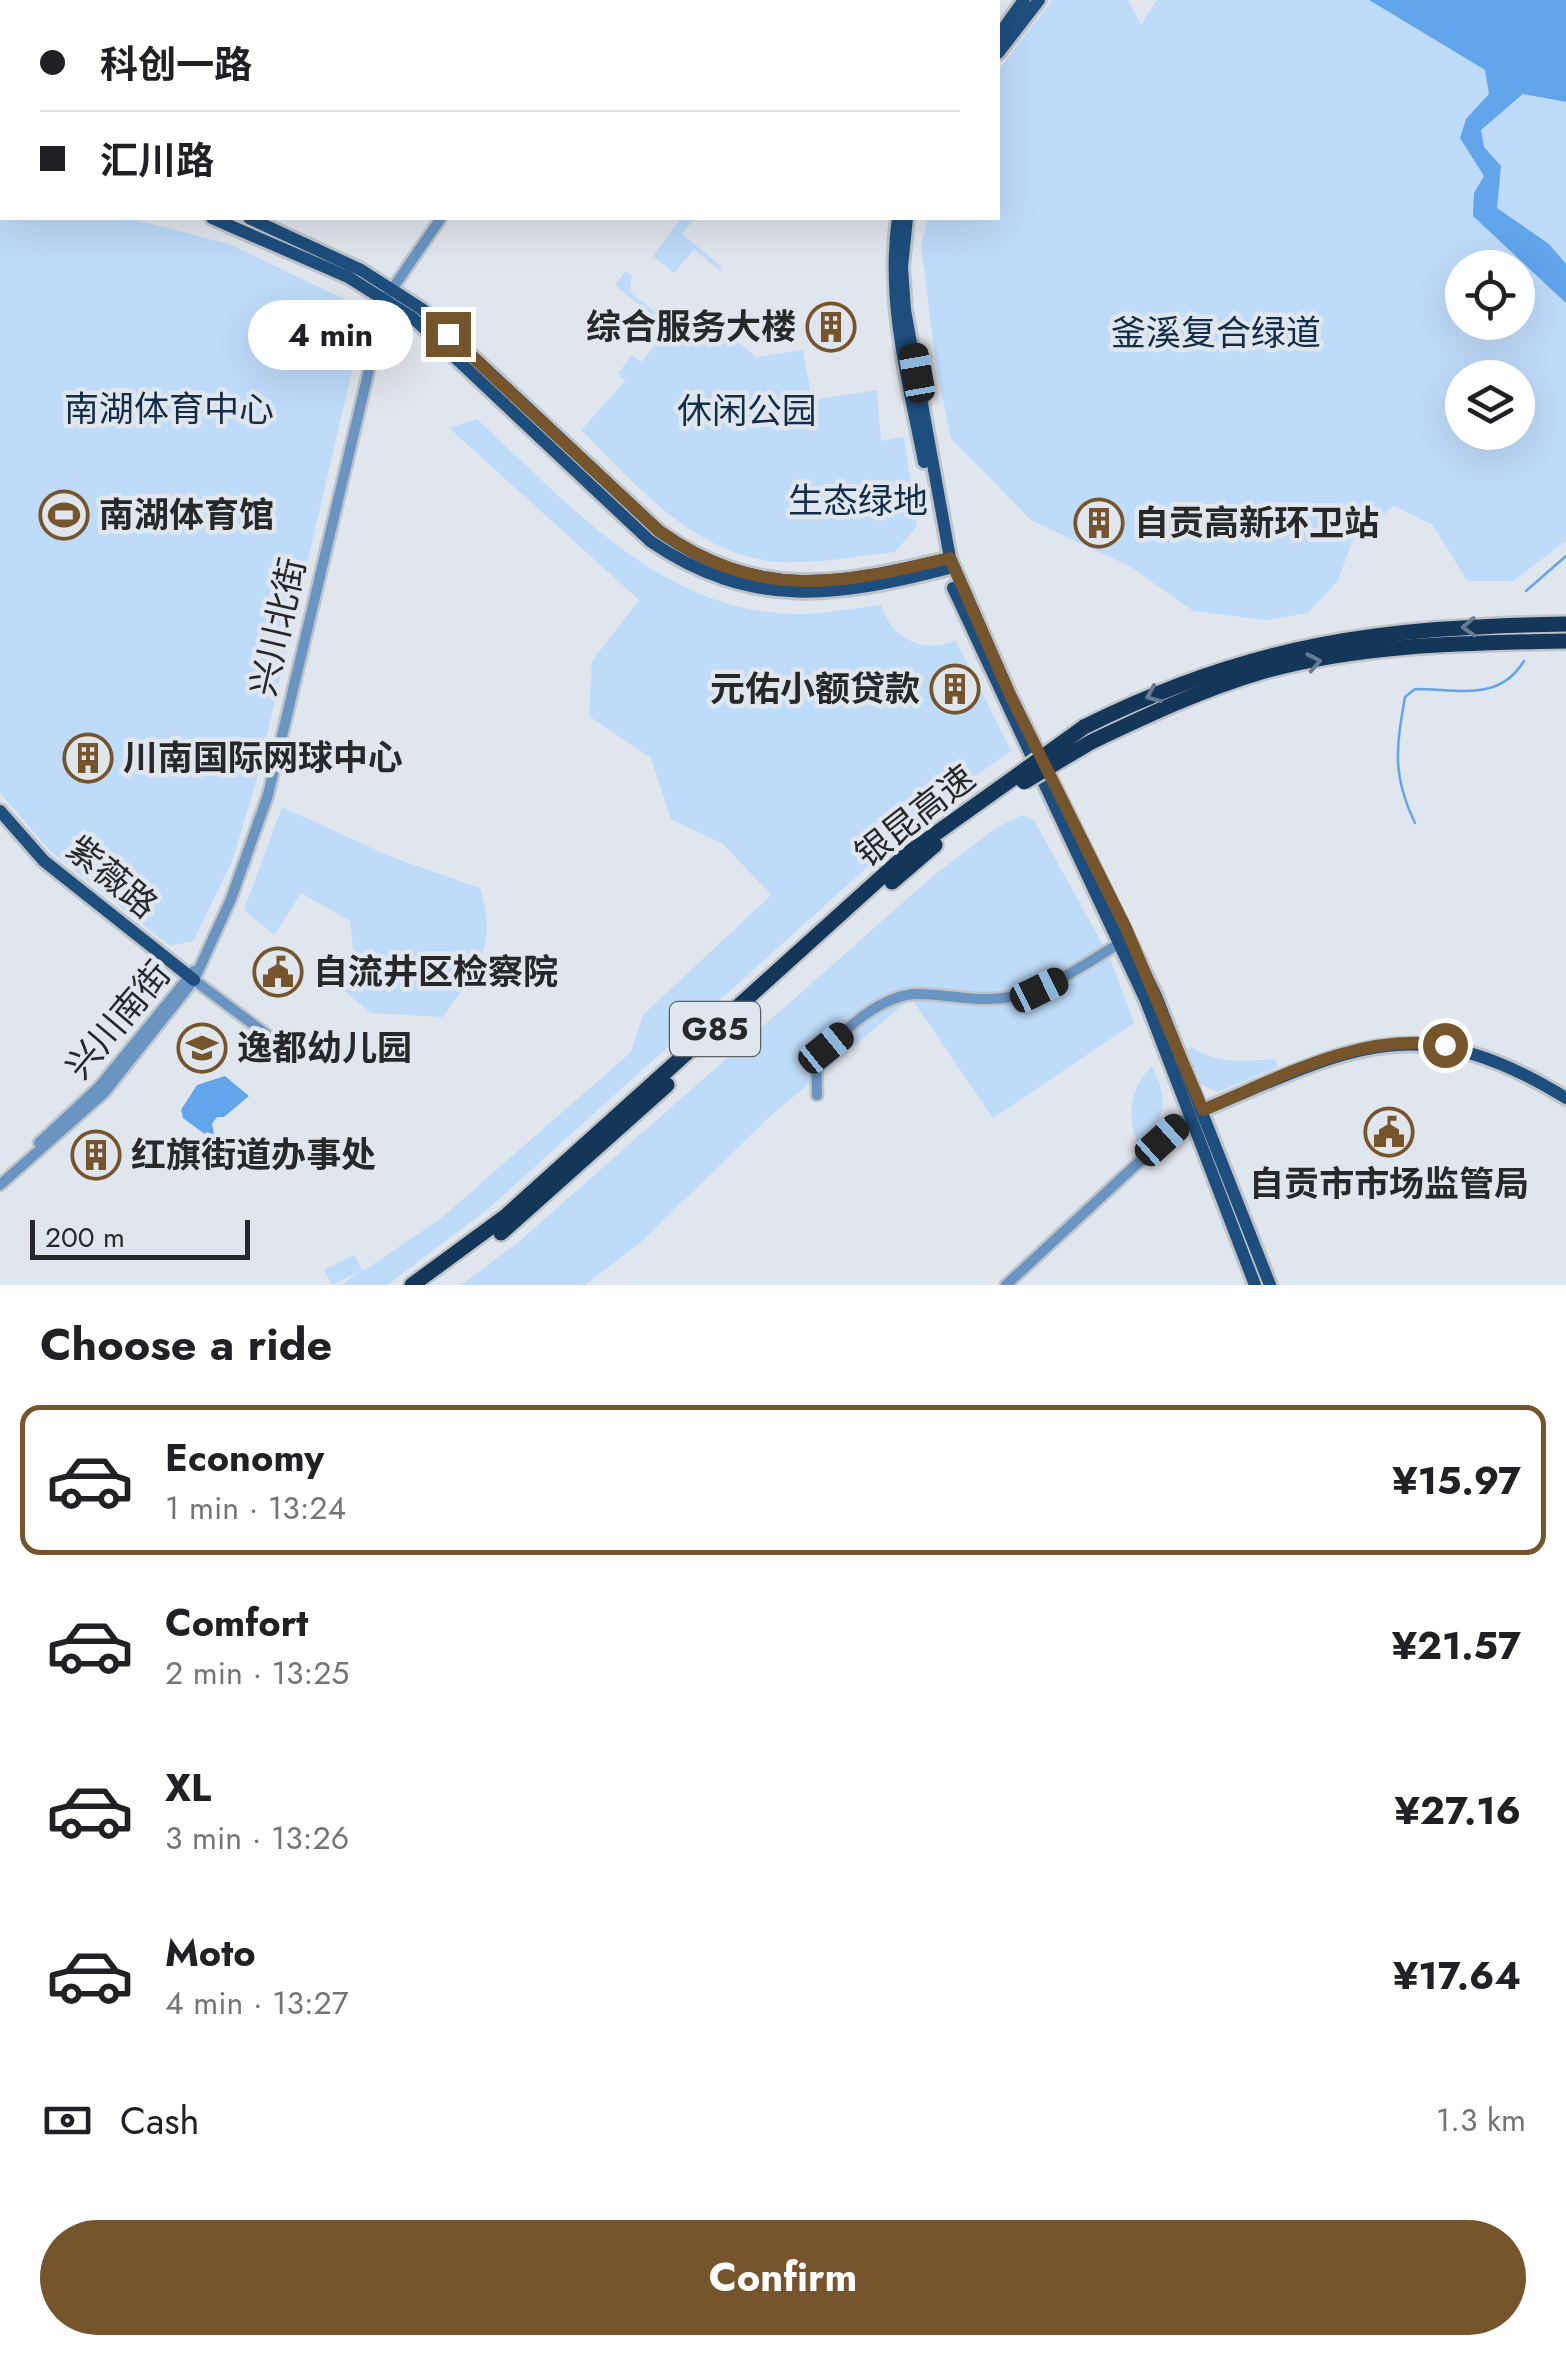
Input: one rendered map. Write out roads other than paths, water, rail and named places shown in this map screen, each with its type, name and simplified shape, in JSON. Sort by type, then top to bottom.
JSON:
[{"type":"highway","name":"银昆高速","points":[[412,1285],[506,1216],[907,854],[1088,735],[1184,682],[1316,642],[1400,630],[1566,624]]},
{"type":"highway","name":"银昆高速","points":[[1088,735],[1262,672],[1379,649],[1566,641]]},
{"type":"highway","name":"银昆高速","points":[[430,1285],[548,1194],[923,855],[983,804],[1021,778]]},
{"type":"main road","points":[[1000,33],[1024,0]]},
{"type":"main road","points":[[1000,51],[1039,0]]},
{"type":"main road","points":[[217,220],[422,309],[659,531],[692,554],[735,573],[788,582],[844,580],[948,564]]},
{"type":"main road","points":[[253,220],[389,293]]},
{"type":"main road","points":[[898,220],[891,265],[895,310],[948,564],[989,674],[1120,943],[1270,1285]]},
{"type":"main road","points":[[907,220],[902,267],[905,310],[948,564],[1126,928],[1196,1112],[1255,1285]]},
{"type":"main road","name":"紫薇路","points":[[0,810],[44,860],[192,975]]},
{"type":"main road","points":[[1196,1112],[1340,1053],[1421,1042],[1496,1059],[1566,1098]]},
{"type":"street","points":[[389,293],[440,220]]},
{"type":"street","name":"兴川北街","points":[[192,975],[232,899],[268,795],[389,293]]},
{"type":"street","points":[[817,1095],[816,1059],[884,1002],[915,994],[994,1000],[1027,993],[1061,979],[1120,943]]},
{"type":"street","points":[[192,975],[274,1040]]},
{"type":"street","name":"兴川南街","points":[[0,1177],[99,1087],[192,975]]},
{"type":"street","name":"兴川南街","points":[[0,1185],[104,1093],[192,975]]},
{"type":"street","points":[[1006,1285],[1196,1112]]},
{"type":"water","points":[[1369,0],[1566,0],[1566,102],[1523,94],[1481,130],[1484,147],[1501,166],[1497,208],[1549,244],[1566,264],[1566,303],[1535,274],[1535,250],[1509,250],[1473,216],[1474,193],[1484,176],[1460,138],[1466,119],[1489,94],[1485,70]]},
{"type":"water","points":[[225,1076],[249,1096],[224,1117],[217,1117],[212,1124],[214,1134],[206,1135],[183,1118],[181,1110],[197,1085]]},
{"type":"waterway","points":[[1526,591],[1566,556]]},
{"type":"waterway","points":[[1415,823],[1399,775],[1405,697],[1415,689],[1490,688],[1503,683],[1524,661]]},
{"type":"place","name":"综合服务大楼","points":[[831,327]]},
{"type":"place","name":"南湖体育馆","points":[[64,515]]},
{"type":"place","name":"自贡高新环卫站","points":[[1099,523]]},
{"type":"place","name":"元佑小额贷款","points":[[955,689]]},
{"type":"place","name":"川南国际网球中心","points":[[88,758]]},
{"type":"place","name":"自流井区检察院","points":[[278,972]]},
{"type":"place","name":"逸都幼儿园","points":[[202,1048]]},
{"type":"place","name":"自贡市市场监管局","points":[[1389,1132]]},
{"type":"place","name":"红旗街道办事处","points":[[96,1155]]},
{"type":"park label","name":"釜溪复合绿道","points":[[1216,333]]},
{"type":"park label","name":"南湖体育中心","points":[[169,409]]},
{"type":"park label","name":"休闲公园","points":[[747,411]]},
{"type":"park label","name":"生态绿地","points":[[858,501]]}]
